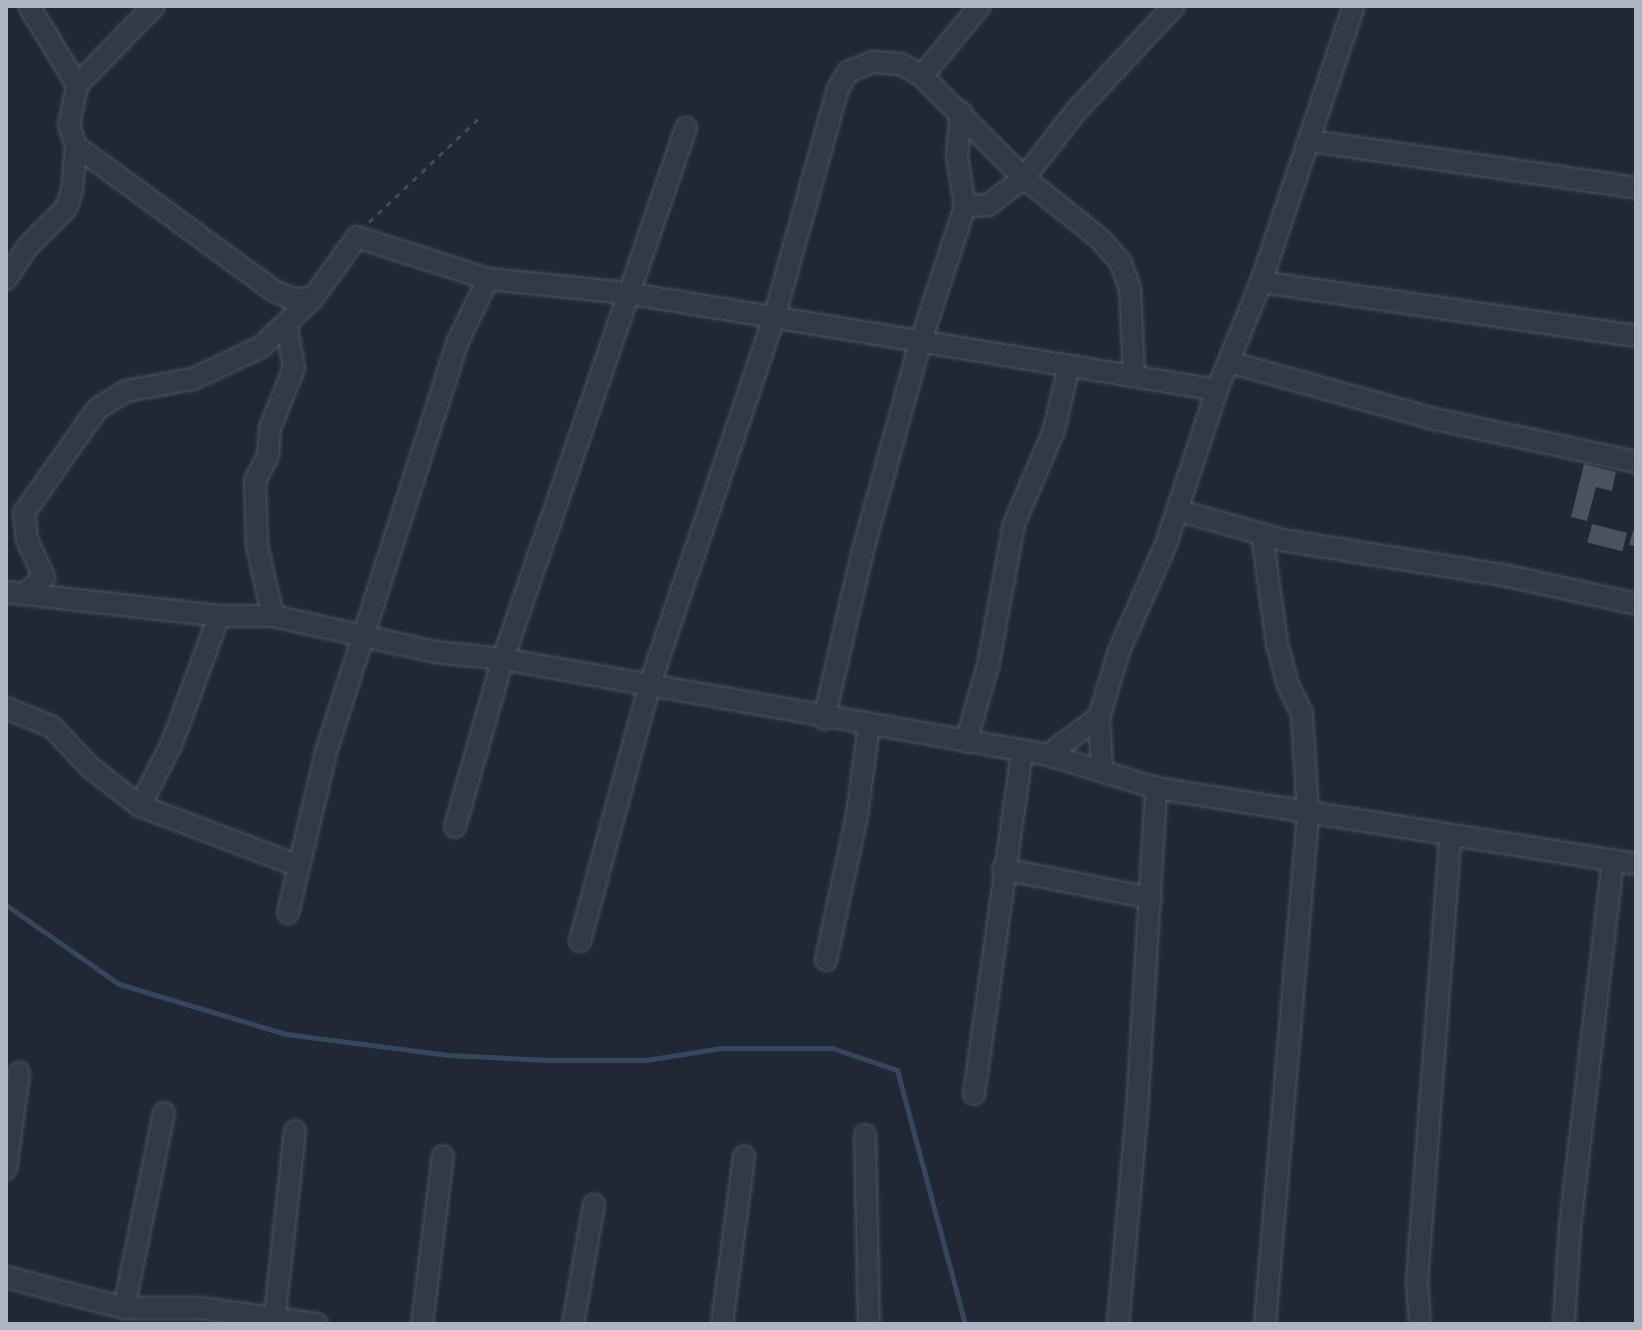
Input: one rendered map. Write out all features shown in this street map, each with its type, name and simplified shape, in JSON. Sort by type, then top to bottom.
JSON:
[{"type":"street","points":[[29,6],[77,85]]},
{"type":"street","points":[[6,279],[28,246],[66,208],[76,146],[69,126],[77,85],[154,6]]},
{"type":"street","points":[[922,76],[980,6]]},
{"type":"street","points":[[965,206],[988,205],[1024,178],[1077,110],[1174,6]]},
{"type":"street","points":[[1102,770],[1099,717],[1119,651],[1177,510],[1217,390],[1261,282],[1354,6]]},
{"type":"street","points":[[580,941],[649,687],[774,318],[838,89],[848,72],[873,62],[901,64],[922,76],[1024,178],[1120,261],[1130,288],[1134,372]]},
{"type":"street","points":[[824,719],[862,554],[920,344],[965,206],[957,156],[961,112]]},
{"type":"street","points":[[455,827],[503,659],[626,293],[686,128]]},
{"type":"street","points":[[1311,141],[1636,188]]},
{"type":"street","points":[[76,146],[274,291],[293,299],[313,298]]},
{"type":"street","points":[[16,592],[44,577],[27,540],[24,513],[97,409],[126,391],[193,379],[261,347],[287,328],[357,237],[488,279],[626,293],[920,344],[1069,366],[1134,372],[1217,390]]},
{"type":"street","points":[[288,913],[326,752],[458,341],[488,279]]},
{"type":"street","points":[[1261,282],[1636,336]]},
{"type":"street","points":[[273,616],[257,546],[255,481],[272,446],[270,428],[294,368],[287,328]]},
{"type":"street","points":[[1229,362],[1435,419],[1636,462]]},
{"type":"street","points":[[966,742],[988,666],[1014,524],[1054,430],[1069,366]]},
{"type":"street","points":[[1177,510],[1262,534],[1636,604]]},
{"type":"street","points":[[1262,534],[1277,644],[1302,714],[1308,815],[1265,1324]]},
{"type":"street","points":[[16,592],[219,616],[273,616],[435,652],[503,659],[824,719],[1048,755],[1156,788],[1450,838],[1636,864]]},
{"type":"street","points":[[140,806],[172,743],[219,616]]},
{"type":"street","points":[[6,708],[52,727],[90,767],[140,806],[299,866]]},
{"type":"street","points":[[1048,755],[1099,717]]},
{"type":"street","points":[[826,960],[857,815],[869,725]]},
{"type":"street","points":[[974,1094],[1003,869],[1022,752]]},
{"type":"street","points":[[1118,1324],[1151,898],[1156,788]]},
{"type":"street","points":[[1420,1324],[1417,1281],[1450,838]]},
{"type":"street","points":[[1564,1324],[1570,1226],[1613,861]]},
{"type":"street","points":[[1003,869],[1151,898]]},
{"type":"street","points":[[6,1169],[19,1073]]},
{"type":"street","points":[[124,1308],[164,1113]]},
{"type":"street","points":[[275,1321],[295,1131]]},
{"type":"street","points":[[865,1135],[869,1324]]},
{"type":"street","points":[[422,1324],[443,1156]]},
{"type":"street","points":[[722,1324],[744,1156]]},
{"type":"street","points":[[573,1324],[594,1205]]},
{"type":"street","points":[[6,1277],[124,1308],[200,1308],[275,1321],[317,1324]]},
{"type":"path","points":[[357,237],[482,115]]},
{"type":"building","points":[[1584,464],[1616,472],[1612,491],[1596,487],[1587,521],[1571,517]]},
{"type":"building","points":[[1592,524],[1627,533],[1622,551],[1587,542]]},
{"type":"building","points":[[1633,531],[1636,532],[1636,546],[1629,545]]},
{"type":"waterway","points":[[6,905],[119,984],[286,1034],[448,1055],[547,1060],[646,1060],[721,1048],[832,1048],[897,1070],[965,1324]]}]
